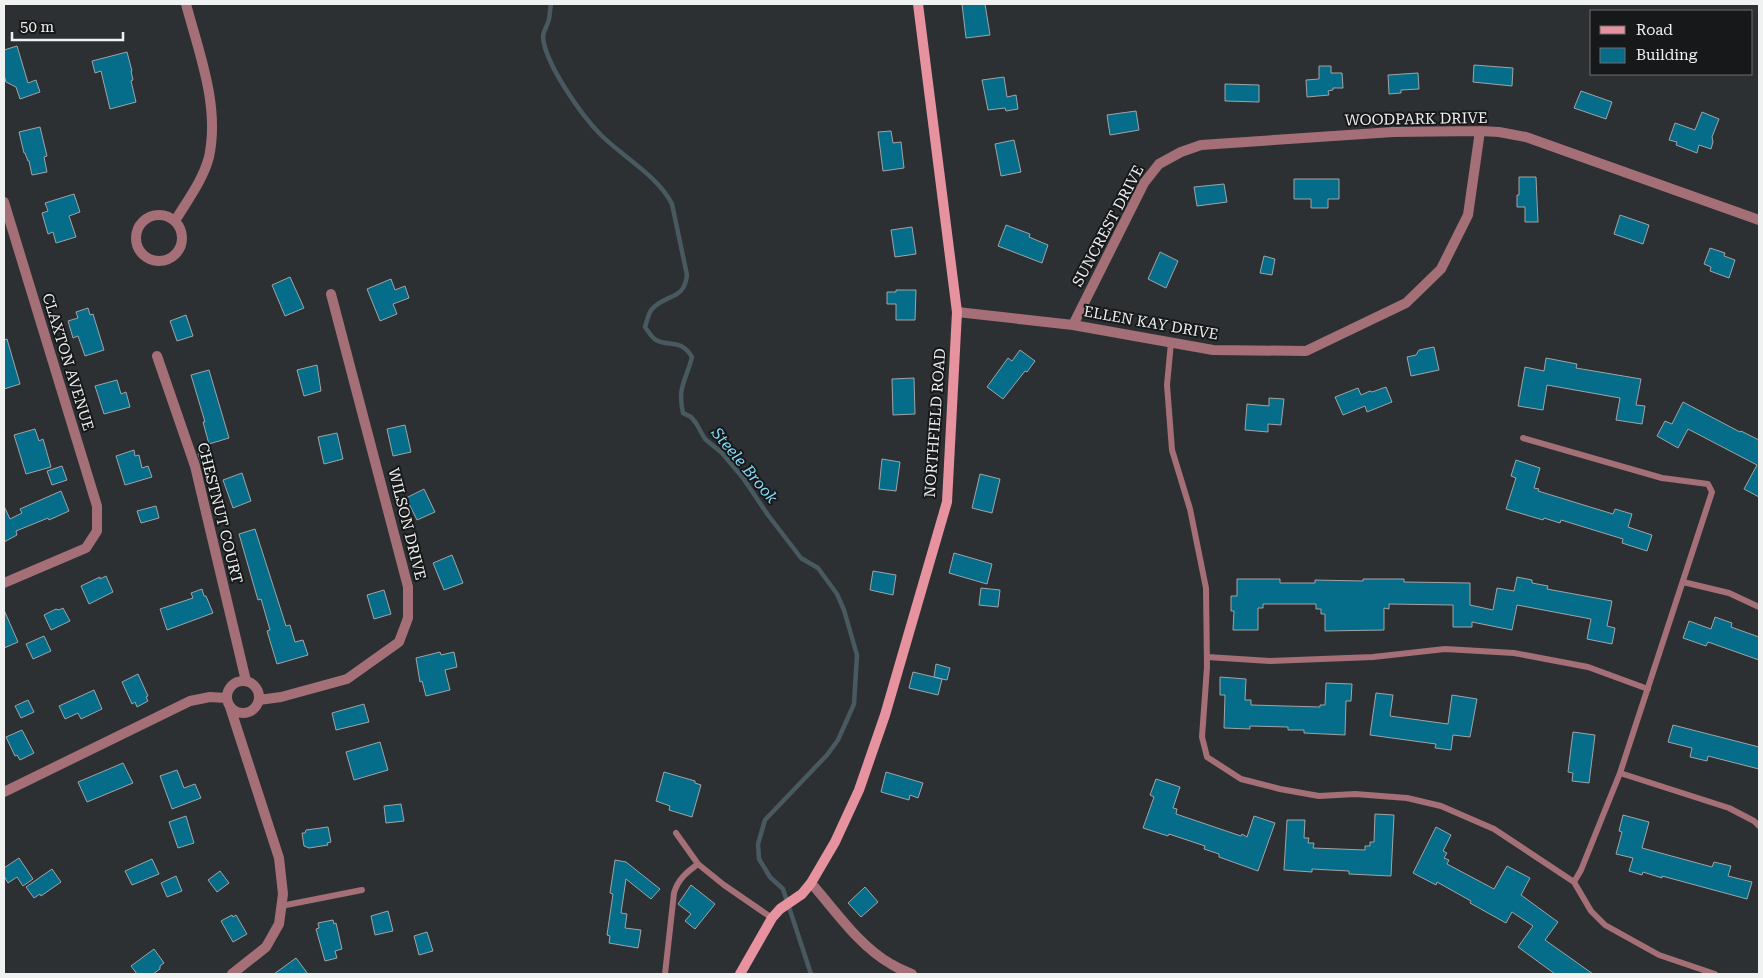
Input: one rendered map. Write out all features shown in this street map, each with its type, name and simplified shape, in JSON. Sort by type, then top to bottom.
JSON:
[{"type":"street","points":[[175,221],[197,186],[208,158],[212,128],[211,103],[206,78],[186,4]]},
{"type":"street","name":"NORTHFIELD ROAD","points":[[740,974],[772,918],[782,907],[801,894],[811,883],[835,842],[859,790],[873,752],[947,502],[957,312],[918,4]]},
{"type":"street","name":"ELLEN KAY DRIVE","points":[[957,312],[1072,325],[1213,350],[1306,352],[1406,303],[1441,269],[1468,215],[1480,131]]},
{"type":"street","name":"WOODPARK DRIVE","points":[[1180,152],[1201,145],[1393,132],[1500,132],[1526,137],[1759,220]]},
{"type":"street","name":"SUNCREST DRIVE","points":[[1072,325],[1144,183],[1159,164],[1180,152]]},
{"type":"street","name":"CLAXTON AVENUE","points":[[4,202],[97,506],[98,531],[86,548],[4,583]]},
{"type":"street","points":[[160,215],[175,221],[182,237],[178,252],[172,258],[157,262],[144,256],[138,250],[136,234],[138,226],[145,219],[160,215]]},
{"type":"street","name":"WILSON DRIVE","points":[[259,700],[281,697],[347,679],[399,642],[408,618],[408,587],[331,294]]},
{"type":"street","name":"CHESTNUT COURT","points":[[157,356],[195,466],[246,681]]},
{"type":"street","points":[[4,792],[190,701],[210,697],[228,703],[241,713],[247,713],[256,706],[259,700],[256,688],[252,684],[246,681],[236,682],[232,685],[227,693],[228,703],[279,858],[283,894],[279,924],[266,947],[232,974]]},
{"type":"street","points":[[811,883],[865,944],[890,964],[912,974]]},
{"type":"lane","points":[[1171,342],[1167,385],[1172,450],[1190,509],[1206,588],[1207,657],[1202,737],[1207,757],[1241,779],[1280,789],[1319,796],[1355,794],[1407,798],[1441,806],[1494,829],[1574,882],[1591,911],[1605,925],[1659,954],[1715,974]]},
{"type":"lane","points":[[1523,438],[1662,478],[1708,484],[1712,492],[1620,773],[1581,870],[1574,882]]},
{"type":"lane","points":[[1683,582],[1729,593],[1759,607]]},
{"type":"lane","points":[[1207,657],[1270,661],[1373,657],[1445,649],[1514,652],[1588,667],[1648,689]]},
{"type":"lane","points":[[1620,773],[1729,808],[1754,821],[1759,826]]},
{"type":"lane","points":[[676,832],[698,864],[724,885],[772,918]]},
{"type":"lane","points":[[665,974],[676,884],[683,875],[698,864]]},
{"type":"lane","points":[[281,906],[362,890]]},
{"type":"building","points":[[962,4],[985,4],[990,35],[966,38]]},
{"type":"building","points":[[17,46],[28,83],[36,80],[40,92],[20,99],[16,87],[6,82],[4,75],[4,50]]},
{"type":"building","points":[[127,52],[132,71],[133,80],[131,81],[136,102],[110,109],[101,71],[95,73],[92,61]]},
{"type":"building","points":[[1474,65],[1513,68],[1512,86],[1473,82]]},
{"type":"building","points":[[1319,66],[1331,66],[1331,73],[1342,73],[1343,88],[1333,88],[1333,90],[1328,91],[1329,95],[1307,97],[1306,80],[1319,79]]},
{"type":"building","points":[[1418,73],[1419,89],[1401,90],[1401,93],[1389,94],[1388,75]]},
{"type":"building","points":[[1004,77],[1007,97],[1016,95],[1018,109],[1006,111],[1005,108],[988,110],[982,80]]},
{"type":"building","points":[[1225,84],[1259,85],[1259,102],[1225,101]]},
{"type":"building","points":[[1581,91],[1612,102],[1606,119],[1574,108]]},
{"type":"building","points":[[1136,111],[1139,130],[1110,135],[1107,115]]},
{"type":"building","points":[[1702,112],[1719,119],[1712,137],[1711,149],[1699,145],[1697,153],[1676,145],[1677,142],[1669,140],[1675,123],[1695,130]]},
{"type":"building","points":[[40,127],[47,156],[44,157],[47,172],[32,175],[19,132]]},
{"type":"building","points":[[891,131],[893,143],[901,142],[904,168],[883,171],[878,132]]},
{"type":"building","points":[[1014,140],[1021,172],[1001,176],[995,144]]},
{"type":"building","points":[[1519,177],[1536,177],[1538,222],[1525,222],[1525,207],[1517,207]]},
{"type":"building","points":[[1294,179],[1339,179],[1339,199],[1328,199],[1328,208],[1311,208],[1311,199],[1294,199]]},
{"type":"building","points":[[1224,184],[1227,202],[1197,206],[1194,187]]},
{"type":"building","points":[[74,194],[80,212],[69,216],[76,237],[56,243],[53,232],[48,234],[42,213],[48,211],[45,203]]},
{"type":"building","points":[[1620,215],[1649,225],[1643,244],[1614,234]]},
{"type":"building","points":[[1006,225],[1030,234],[1029,237],[1048,245],[1042,263],[998,246]]},
{"type":"building","points":[[912,227],[916,254],[895,257],[891,230]]},
{"type":"building","points":[[1710,248],[1725,253],[1724,256],[1735,260],[1729,278],[1710,271],[1711,267],[1704,264]]},
{"type":"building","points":[[1160,252],[1178,261],[1166,288],[1148,279]]},
{"type":"building","points":[[1264,256],[1275,259],[1272,275],[1260,273]]},
{"type":"building","points":[[290,277],[304,308],[285,316],[272,285]]},
{"type":"building","points":[[391,279],[395,290],[405,286],[409,298],[393,304],[397,314],[380,321],[367,289]]},
{"type":"building","points":[[896,290],[916,290],[915,320],[896,320],[896,304],[887,304],[887,292],[896,292]]},
{"type":"building","points":[[88,308],[90,315],[93,314],[104,350],[85,356],[78,336],[73,338],[68,321],[78,318],[76,312]]},
{"type":"building","points":[[186,315],[193,336],[177,341],[170,321]]},
{"type":"building","points":[[7,339],[20,384],[4,389],[4,340]]},
{"type":"building","points":[[1434,347],[1439,370],[1411,376],[1407,357],[1416,355],[1419,350]]},
{"type":"building","points":[[1020,350],[1035,361],[1003,399],[987,387],[1008,358],[1012,361]]},
{"type":"building","points":[[1546,358],[1577,364],[1576,368],[1641,379],[1636,405],[1645,406],[1642,424],[1616,420],[1620,398],[1547,385],[1543,410],[1518,406],[1525,367],[1544,371]]},
{"type":"building","points":[[317,365],[321,391],[304,396],[297,370]]},
{"type":"building","points":[[209,370],[229,438],[209,444],[203,422],[205,422],[191,375]]},
{"type":"building","points":[[914,378],[915,414],[893,415],[892,379]]},
{"type":"building","points":[[117,380],[121,394],[126,392],[130,407],[104,414],[95,386]]},
{"type":"building","points":[[1386,387],[1392,402],[1367,412],[1365,406],[1343,415],[1335,397],[1358,388],[1361,395]]},
{"type":"building","points":[[1269,398],[1284,399],[1281,425],[1268,424],[1268,432],[1245,430],[1247,404],[1269,406]]},
{"type":"building","points":[[1683,402],[1759,440],[1759,497],[1744,489],[1757,465],[1688,429],[1678,448],[1657,436],[1665,421],[1672,424]]},
{"type":"building","points":[[405,425],[411,452],[393,456],[387,429]]},
{"type":"building","points":[[35,429],[39,441],[43,439],[51,467],[26,474],[14,435]]},
{"type":"building","points":[[337,433],[343,459],[324,464],[318,437]]},
{"type":"building","points":[[134,450],[135,456],[139,455],[142,468],[148,466],[152,477],[125,485],[116,456]]},
{"type":"building","points":[[209,451],[212,463],[202,465],[198,454]]},
{"type":"building","points":[[882,459],[900,462],[896,491],[879,489]]},
{"type":"building","points":[[1516,460],[1540,468],[1534,488],[1539,489],[1538,491],[1613,514],[1615,509],[1632,514],[1628,527],[1652,535],[1647,551],[1622,543],[1623,539],[1561,520],[1560,523],[1544,518],[1543,520],[1506,509],[1516,478],[1511,476]]},
{"type":"building","points":[[62,466],[67,480],[52,485],[47,471]]},
{"type":"building","points":[[242,473],[251,501],[233,508],[223,480]]},
{"type":"building","points":[[980,474],[1000,479],[992,513],[972,508]]},
{"type":"building","points":[[424,489],[435,512],[417,520],[406,498]]},
{"type":"building","points":[[61,491],[69,511],[16,531],[17,535],[4,542],[4,506],[10,519],[22,513],[20,509]]},
{"type":"building","points":[[156,506],[159,518],[141,523],[137,511]]},
{"type":"building","points":[[255,529],[286,626],[290,625],[295,642],[303,640],[308,655],[277,664],[267,631],[270,630],[261,599],[258,600],[239,534]]},
{"type":"building","points":[[954,553],[992,564],[987,584],[949,573]]},
{"type":"building","points":[[452,555],[463,583],[444,590],[433,563]]},
{"type":"building","points":[[873,571],[896,575],[893,595],[870,590]]},
{"type":"building","points":[[106,576],[113,592],[89,604],[81,586]]},
{"type":"building","points":[[1517,577],[1532,580],[1532,583],[1548,586],[1547,589],[1612,601],[1607,626],[1615,628],[1612,644],[1587,639],[1591,619],[1517,605],[1512,630],[1472,622],[1472,627],[1453,627],[1453,605],[1389,604],[1389,609],[1384,608],[1384,630],[1325,631],[1325,614],[1321,614],[1321,609],[1316,609],[1316,604],[1263,604],[1263,608],[1258,608],[1258,630],[1233,630],[1234,611],[1231,611],[1231,596],[1237,596],[1237,579],[1280,579],[1280,583],[1315,583],[1315,580],[1363,581],[1363,579],[1404,579],[1404,582],[1470,583],[1470,605],[1493,610],[1497,588],[1514,591]]},
{"type":"building","points":[[981,588],[1000,590],[998,607],[979,605]]},
{"type":"building","points":[[202,589],[213,613],[167,630],[160,609],[193,598],[191,593]]},
{"type":"building","points":[[384,590],[391,614],[374,619],[367,595]]},
{"type":"building","points":[[63,608],[70,621],[51,630],[44,615]]},
{"type":"building","points":[[4,610],[18,642],[4,648]]},
{"type":"building","points":[[1715,617],[1732,623],[1731,627],[1759,637],[1759,660],[1708,642],[1706,646],[1683,638],[1689,621],[1711,629]]},
{"type":"building","points":[[44,636],[51,651],[33,659],[26,644]]},
{"type":"building","points":[[440,652],[441,655],[454,652],[457,667],[445,670],[450,690],[426,696],[422,681],[420,682],[416,658]]},
{"type":"building","points":[[936,664],[950,668],[947,680],[934,677]]},
{"type":"building","points":[[913,672],[942,679],[938,695],[909,688]]},
{"type":"building","points":[[138,674],[148,696],[146,697],[148,701],[137,707],[135,702],[132,704],[122,682]]},
{"type":"building","points":[[1220,677],[1246,679],[1245,700],[1251,700],[1251,705],[1320,707],[1320,705],[1325,705],[1326,683],[1352,684],[1351,701],[1346,701],[1345,735],[1304,733],[1304,730],[1288,730],[1288,727],[1250,726],[1250,729],[1224,728],[1225,695],[1220,695]]},
{"type":"building","points":[[94,690],[102,709],[81,719],[78,713],[65,719],[59,706]]},
{"type":"building","points":[[1376,693],[1393,695],[1390,716],[1448,724],[1452,695],[1477,699],[1470,737],[1453,735],[1451,750],[1435,748],[1436,744],[1370,735]]},
{"type":"building","points":[[28,700],[34,712],[21,718],[15,706]]},
{"type":"building","points":[[364,704],[369,722],[336,730],[332,713]]},
{"type":"building","points":[[1673,725],[1759,747],[1759,769],[1708,756],[1707,761],[1690,757],[1692,748],[1668,742]]},
{"type":"building","points":[[22,730],[34,753],[20,760],[17,755],[15,756],[6,737]]},
{"type":"building","points":[[1573,732],[1595,735],[1589,783],[1572,781],[1573,773],[1568,772]]},
{"type":"building","points":[[380,742],[388,770],[354,780],[346,752]]},
{"type":"building","points":[[123,763],[133,783],[87,802],[78,782]]},
{"type":"building","points":[[177,770],[184,788],[195,784],[201,798],[172,809],[160,776]]},
{"type":"building","points":[[664,772],[695,781],[695,783],[701,785],[692,817],[669,810],[670,806],[656,801]]},
{"type":"building","points":[[886,772],[923,783],[918,798],[910,795],[909,800],[881,792]]},
{"type":"building","points":[[1156,779],[1180,787],[1173,808],[1177,809],[1176,814],[1247,837],[1254,816],[1275,823],[1258,871],[1219,857],[1219,854],[1204,849],[1205,846],[1143,828],[1154,797],[1150,795]]},
{"type":"building","points":[[401,804],[404,821],[386,823],[384,806]]},
{"type":"building","points":[[1375,814],[1394,815],[1391,876],[1349,874],[1349,871],[1312,869],[1312,872],[1284,870],[1287,820],[1305,820],[1304,838],[1309,838],[1308,843],[1314,843],[1313,848],[1365,850],[1365,846],[1370,846],[1370,842],[1374,842]]},
{"type":"building","points":[[1623,815],[1649,822],[1642,848],[1712,867],[1714,862],[1731,866],[1728,876],[1752,882],[1747,899],[1662,876],[1662,878],[1643,872],[1642,875],[1629,871],[1633,858],[1616,854],[1622,832],[1619,831]]},
{"type":"building","points":[[186,816],[194,843],[178,848],[169,822]]},
{"type":"building","points":[[328,827],[331,842],[327,843],[328,845],[309,848],[304,846],[302,833],[305,833],[306,830]]},
{"type":"building","points":[[1436,827],[1451,835],[1443,851],[1447,853],[1444,858],[1449,860],[1447,864],[1494,889],[1507,866],[1530,878],[1521,895],[1558,922],[1545,940],[1593,974],[1555,974],[1518,947],[1533,926],[1512,912],[1506,923],[1437,882],[1436,885],[1413,873]]},
{"type":"building","points":[[19,858],[33,879],[23,886],[17,877],[8,883],[4,876],[4,868]]},
{"type":"building","points":[[152,859],[159,874],[132,885],[125,871]]},
{"type":"building","points":[[615,860],[626,862],[660,889],[651,899],[626,879],[621,913],[627,914],[625,928],[641,930],[638,948],[609,943],[610,936],[607,935],[613,894],[610,893]]},
{"type":"building","points":[[52,869],[61,882],[41,896],[40,894],[34,898],[26,887]]},
{"type":"building","points":[[220,871],[229,883],[217,892],[208,880]]},
{"type":"building","points":[[176,876],[182,891],[167,897],[161,883]]},
{"type":"building","points":[[691,885],[715,904],[695,929],[685,921],[691,914],[678,904]]},
{"type":"building","points":[[865,887],[878,902],[861,917],[848,903]]},
{"type":"building","points":[[388,911],[393,931],[375,935],[371,916]]},
{"type":"building","points":[[232,915],[233,917],[236,915],[247,934],[233,942],[221,921]]},
{"type":"building","points":[[333,920],[334,924],[336,923],[342,949],[335,951],[337,958],[325,961],[316,929],[319,928],[318,923]]},
{"type":"building","points":[[427,932],[433,951],[419,955],[414,936]]},
{"type":"building","points":[[154,949],[164,963],[160,966],[160,969],[153,974],[137,974],[131,966]]},
{"type":"building","points":[[296,958],[308,974],[274,974]]},
{"type":"waterway","name":"Steele Brook","points":[[551,4],[543,37],[545,48],[557,75],[584,115],[601,135],[658,184],[672,204],[687,275],[679,293],[652,309],[645,327],[656,340],[679,345],[688,351],[692,357],[682,390],[681,404],[683,413],[691,417],[705,439],[722,453],[743,478],[801,558],[818,568],[837,594],[844,610],[857,655],[854,704],[838,740],[827,755],[765,820],[758,844],[759,859],[770,877],[783,889],[811,974]]}]
